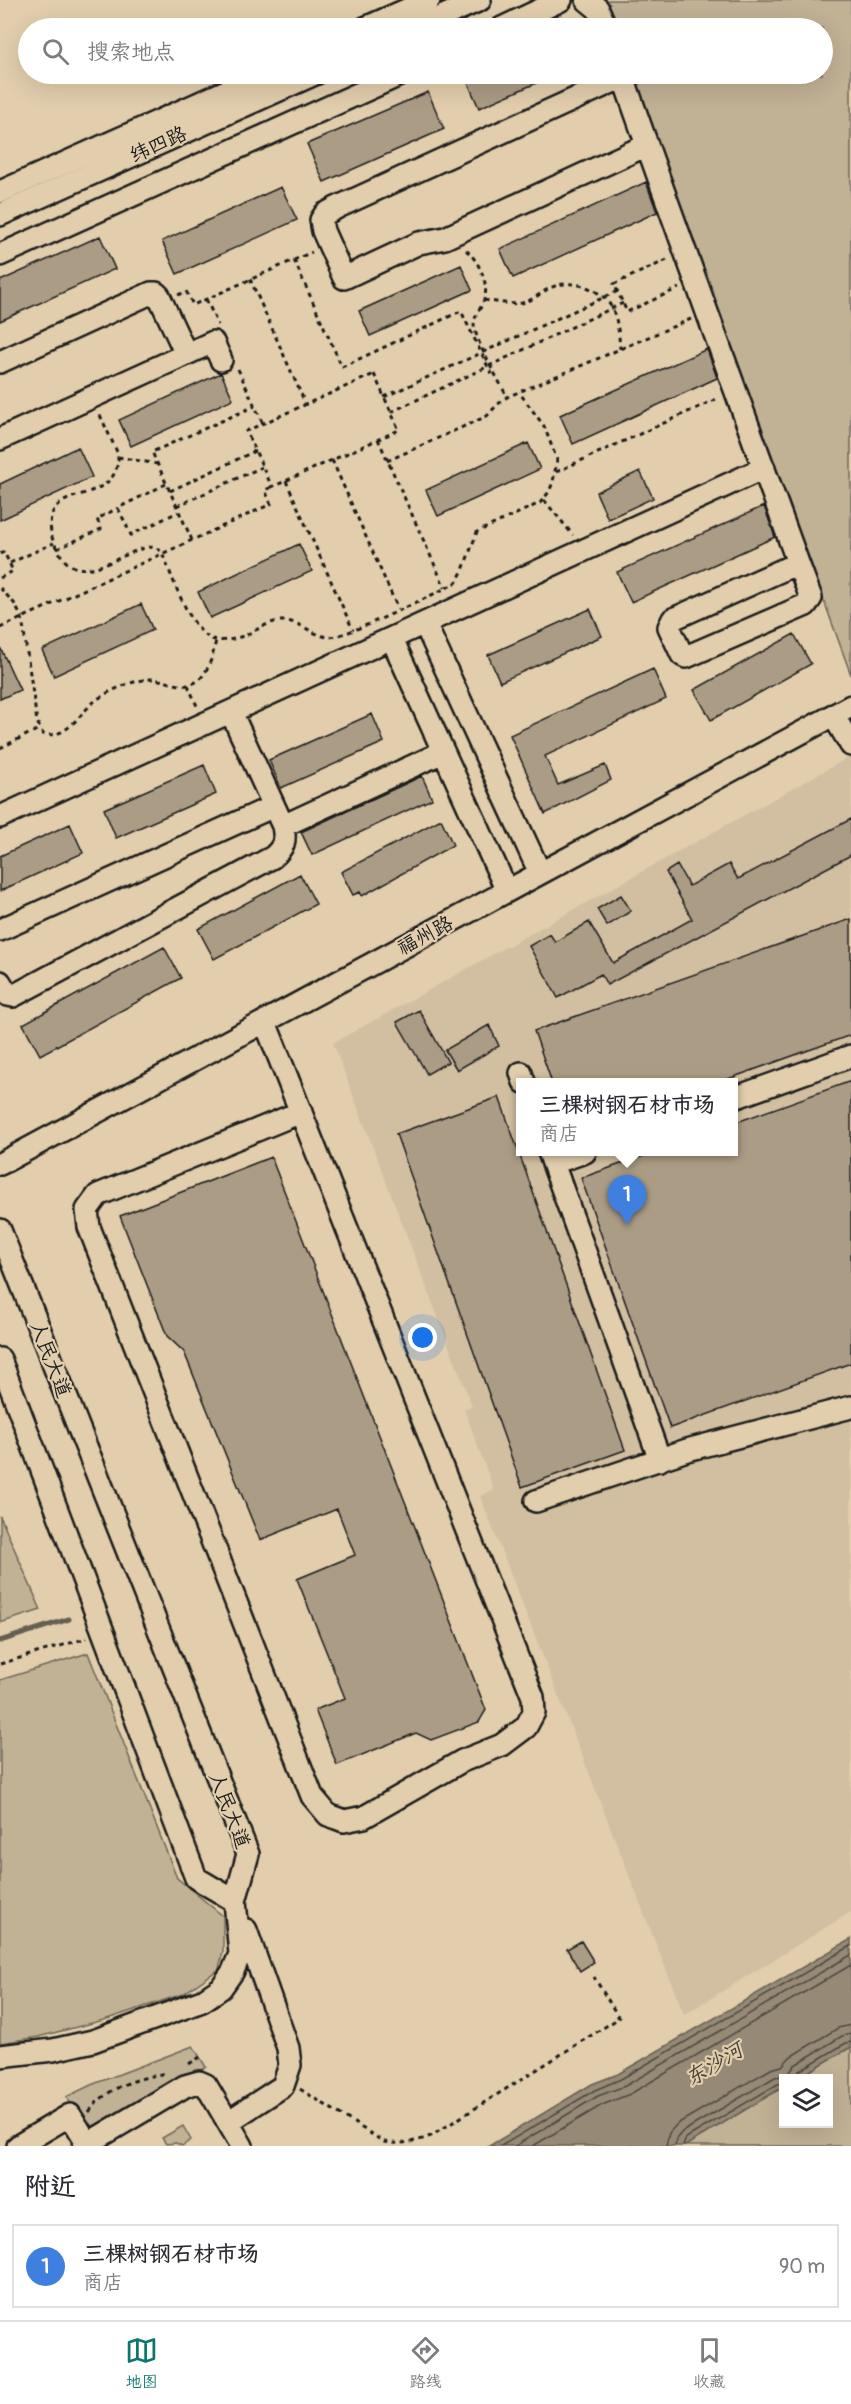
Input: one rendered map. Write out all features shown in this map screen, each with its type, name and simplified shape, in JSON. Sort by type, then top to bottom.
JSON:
[{"type":"street","points":[[388,18],[429,0]]},
{"type":"street","points":[[439,18],[480,0]]},
{"type":"street","points":[[523,18],[561,0]]},
{"type":"street","points":[[587,0],[597,9],[601,18]]},
{"type":"street","name":"纬四路","points":[[200,114],[248,84]]},
{"type":"street","name":"纬四路","points":[[0,215],[158,133],[200,114],[286,84]]},
{"type":"street","points":[[0,255],[379,84]]},
{"type":"street","points":[[604,84],[325,214],[321,220],[321,226],[345,279],[419,243],[452,235],[647,145]]},
{"type":"street","points":[[626,84],[811,598],[807,605],[686,657],[682,655],[669,627],[673,619],[798,563]]},
{"type":"street","points":[[200,114],[219,155]]},
{"type":"street","points":[[158,133],[177,174]]},
{"type":"street","name":"纬四路","points":[[0,192],[158,133]]},
{"type":"street","points":[[0,362],[151,293],[156,293],[163,303],[186,354]]},
{"type":"street","points":[[0,439],[213,342],[221,360]]},
{"type":"street","points":[[0,817],[764,468]]},
{"type":"street","points":[[408,632],[443,752],[507,891]]},
{"type":"street","points":[[408,632],[540,873]]},
{"type":"street","points":[[842,711],[851,745]]},
{"type":"street","name":"福州路","points":[[0,1164],[842,711]]},
{"type":"street","points":[[0,982],[8,994],[13,996],[273,857],[283,848],[285,843],[283,826],[231,712]]},
{"type":"street","points":[[283,826],[443,752]]},
{"type":"street","points":[[0,930],[274,806]]},
{"type":"street","points":[[265,1022],[301,1112],[533,1697],[534,1712],[526,1727],[502,1745],[462,1761],[364,1817],[344,1821],[328,1815],[312,1796],[89,1227],[87,1210],[98,1195],[301,1112]]},
{"type":"street","points":[[738,1097],[851,1056]]},
{"type":"street","points":[[551,1157],[660,1460]]},
{"type":"street","name":"人民大道","points":[[0,1230],[248,1854],[235,1901]]},
{"type":"street","points":[[0,1359],[196,1878],[235,1901],[288,2048],[290,2065],[286,2080],[278,2091],[233,2119]]},
{"type":"street","points":[[536,1501],[687,1450],[851,1407]]},
{"type":"street","points":[[0,2056],[53,2050],[93,2041],[202,2001],[221,1988],[233,1971],[240,1954],[235,1901]]},
{"type":"street","points":[[18,2146],[70,2115],[83,2140],[192,2083],[206,2085],[233,2119],[242,2146]]},
{"type":"path","points":[[452,235],[478,263],[486,291],[474,324],[483,352]]},
{"type":"path","points":[[163,303],[186,291],[193,305],[329,244]]},
{"type":"path","points":[[686,252],[614,284],[627,312],[696,280]]},
{"type":"path","points":[[294,260],[342,367],[461,311],[490,366],[491,373],[495,371],[507,397]]},
{"type":"path","points":[[250,279],[306,405]]},
{"type":"path","points":[[484,300],[501,303],[523,302],[553,286],[575,283],[603,297],[612,309],[618,328],[620,349]]},
{"type":"path","points":[[384,397],[618,291]]},
{"type":"path","points":[[391,412],[623,303]]},
{"type":"path","points":[[387,461],[487,417],[507,397],[707,313]]},
{"type":"path","points":[[0,628],[271,504],[265,490],[272,488],[399,430],[374,374],[246,431],[272,488]]},
{"type":"path","points":[[556,472],[736,390]]},
{"type":"path","points":[[91,398],[118,461],[112,477],[106,484],[96,491],[67,499],[56,507],[50,526],[57,549],[66,562],[81,570],[91,569],[141,550],[153,547],[160,549],[194,621],[203,633],[217,640],[241,637],[281,621],[299,624],[319,635],[329,637],[353,630],[456,583],[477,532],[544,500],[553,482],[557,460],[544,426],[519,392]]},
{"type":"path","points":[[192,540],[152,452],[255,406]]},
{"type":"path","points":[[378,439],[444,588]]},
{"type":"path","points":[[170,491],[255,451]]},
{"type":"path","points":[[118,457],[157,464]]},
{"type":"path","points":[[332,460],[408,632]]},
{"type":"path","points":[[177,507],[262,466]]},
{"type":"path","points":[[286,481],[353,630]]},
{"type":"path","points":[[57,549],[101,529],[97,519],[166,484]]},
{"type":"path","points":[[544,500],[585,550]]},
{"type":"path","points":[[118,508],[130,535],[179,512]]},
{"type":"path","points":[[10,563],[54,543]]},
{"type":"path","points":[[0,554],[4,552],[13,571],[0,578]]},
{"type":"path","points":[[0,588],[14,603],[22,618],[39,729],[43,734],[50,736],[58,734],[96,700],[141,681],[153,679],[188,685],[205,673],[213,657],[217,640]]},
{"type":"path","points":[[0,748],[39,729]]},
{"type":"path","points":[[0,1664],[103,1633]]},
{"type":"path","points":[[286,2080],[384,2142],[397,2144],[414,2142],[432,2136],[619,2018],[594,1977]]},
{"type":"path","points":[[186,2066],[200,2057]]},
{"type":"path","points":[[83,2140],[95,2104],[116,2089],[140,2078],[172,2072]]},
{"type":"shaded area","points":[[605,0],[851,0],[851,675],[636,84],[833,84],[833,18],[612,18]]},
{"type":"shaded area","points":[[851,756],[851,1912],[684,2015],[480,1496],[494,1490],[464,1409],[472,1406],[333,1043]]},
{"type":"shaded area","points":[[0,1516],[41,1610],[0,1623]]},
{"type":"shaded area","points":[[88,1653],[177,1878],[223,1916],[223,1951],[219,1969],[183,1994],[104,2020],[38,2037],[0,2043],[0,1680]]},
{"type":"shaded area","points":[[193,2046],[206,2067],[90,2137],[66,2097],[91,2085]]},
{"type":"shaded area","points":[[851,2047],[851,2146],[685,2146],[779,2089],[779,2128],[833,2128],[833,2074],[805,2074]]},
{"type":"shaded area","points":[[183,2126],[191,2140],[182,2146],[176,2143],[166,2144],[162,2138]]},
{"type":"water","name":"东沙河","points":[[851,1939],[851,2047],[805,2074],[779,2074],[779,2089],[685,2146],[489,2146],[592,2084],[618,2074]]},
{"type":"building","points":[[468,84],[534,84],[479,108]]},
{"type":"building","points":[[428,92],[444,129],[324,182],[307,144]]},
{"type":"building","points":[[646,182],[657,212],[513,278],[500,249]]},
{"type":"building","points":[[281,187],[297,220],[177,274],[162,241]]},
{"type":"building","points":[[100,236],[115,269],[0,321],[0,281]]},
{"type":"building","points":[[461,265],[472,290],[370,336],[359,311]]},
{"type":"building","points":[[707,349],[717,378],[573,444],[560,415]]},
{"type":"building","points":[[221,373],[233,399],[131,446],[119,420]]},
{"type":"building","points":[[528,443],[540,469],[438,516],[426,490]]},
{"type":"building","points":[[78,447],[92,477],[0,520],[0,484]]},
{"type":"building","points":[[640,471],[653,498],[608,519],[596,492]]},
{"type":"building","points":[[764,506],[775,537],[631,602],[617,572]]},
{"type":"building","points":[[299,544],[312,571],[210,618],[198,592]]},
{"type":"building","points":[[141,604],[153,630],[54,676],[42,650]]},
{"type":"building","points":[[590,609],[602,636],[500,682],[488,655]]},
{"type":"building","points":[[794,634],[811,664],[711,720],[694,690]]},
{"type":"building","points":[[0,647],[20,690],[0,699]]},
{"type":"building","points":[[653,669],[666,699],[545,756],[558,785],[605,765],[611,780],[545,814],[510,735]]},
{"type":"building","points":[[372,714],[384,742],[281,788],[269,760]]},
{"type":"building","points":[[204,765],[216,794],[116,838],[104,809]]},
{"type":"building","points":[[422,776],[432,799],[312,855],[301,832]]},
{"type":"building","points":[[441,819],[453,845],[362,896],[360,892],[353,895],[341,872]]},
{"type":"building","points":[[851,819],[851,855],[607,985],[601,974],[558,998],[529,946],[550,934],[555,942],[589,922],[613,963],[692,919],[666,872],[677,865],[689,886],[729,864],[738,879]]},
{"type":"building","points":[[70,824],[83,853],[0,891],[0,856]]},
{"type":"building","points":[[300,874],[316,904],[214,959],[198,929]]},
{"type":"building","points":[[621,895],[631,911],[607,926],[597,909]]},
{"type":"building","points":[[851,919],[851,1035],[731,1078],[550,1078],[534,1031]]},
{"type":"building","points":[[164,947],[181,978],[40,1055],[23,1024]]},
{"type":"building","points":[[419,1010],[448,1062],[427,1074],[397,1022]]},
{"type":"building","points":[[489,1025],[499,1046],[457,1070],[445,1050]]},
{"type":"building","points":[[851,1081],[851,1363],[670,1428],[581,1178],[644,1156],[738,1156],[738,1122]]},
{"type":"building","points":[[499,1097],[516,1145],[516,1156],[520,1156],[625,1450],[522,1487],[396,1134]]},
{"type":"building","points":[[271,1157],[486,1710],[479,1722],[431,1740],[416,1733],[337,1765],[315,1710],[345,1698],[297,1579],[355,1555],[337,1509],[260,1540],[184,1352],[167,1336],[120,1216]]},
{"type":"building","points":[[581,1941],[594,1962],[580,1971],[567,1949]]},
{"type":"waterway","points":[[0,1641],[69,1619]]},
{"type":"place","name":"三棵树钢石材市场","points":[[627,1225]]}]
